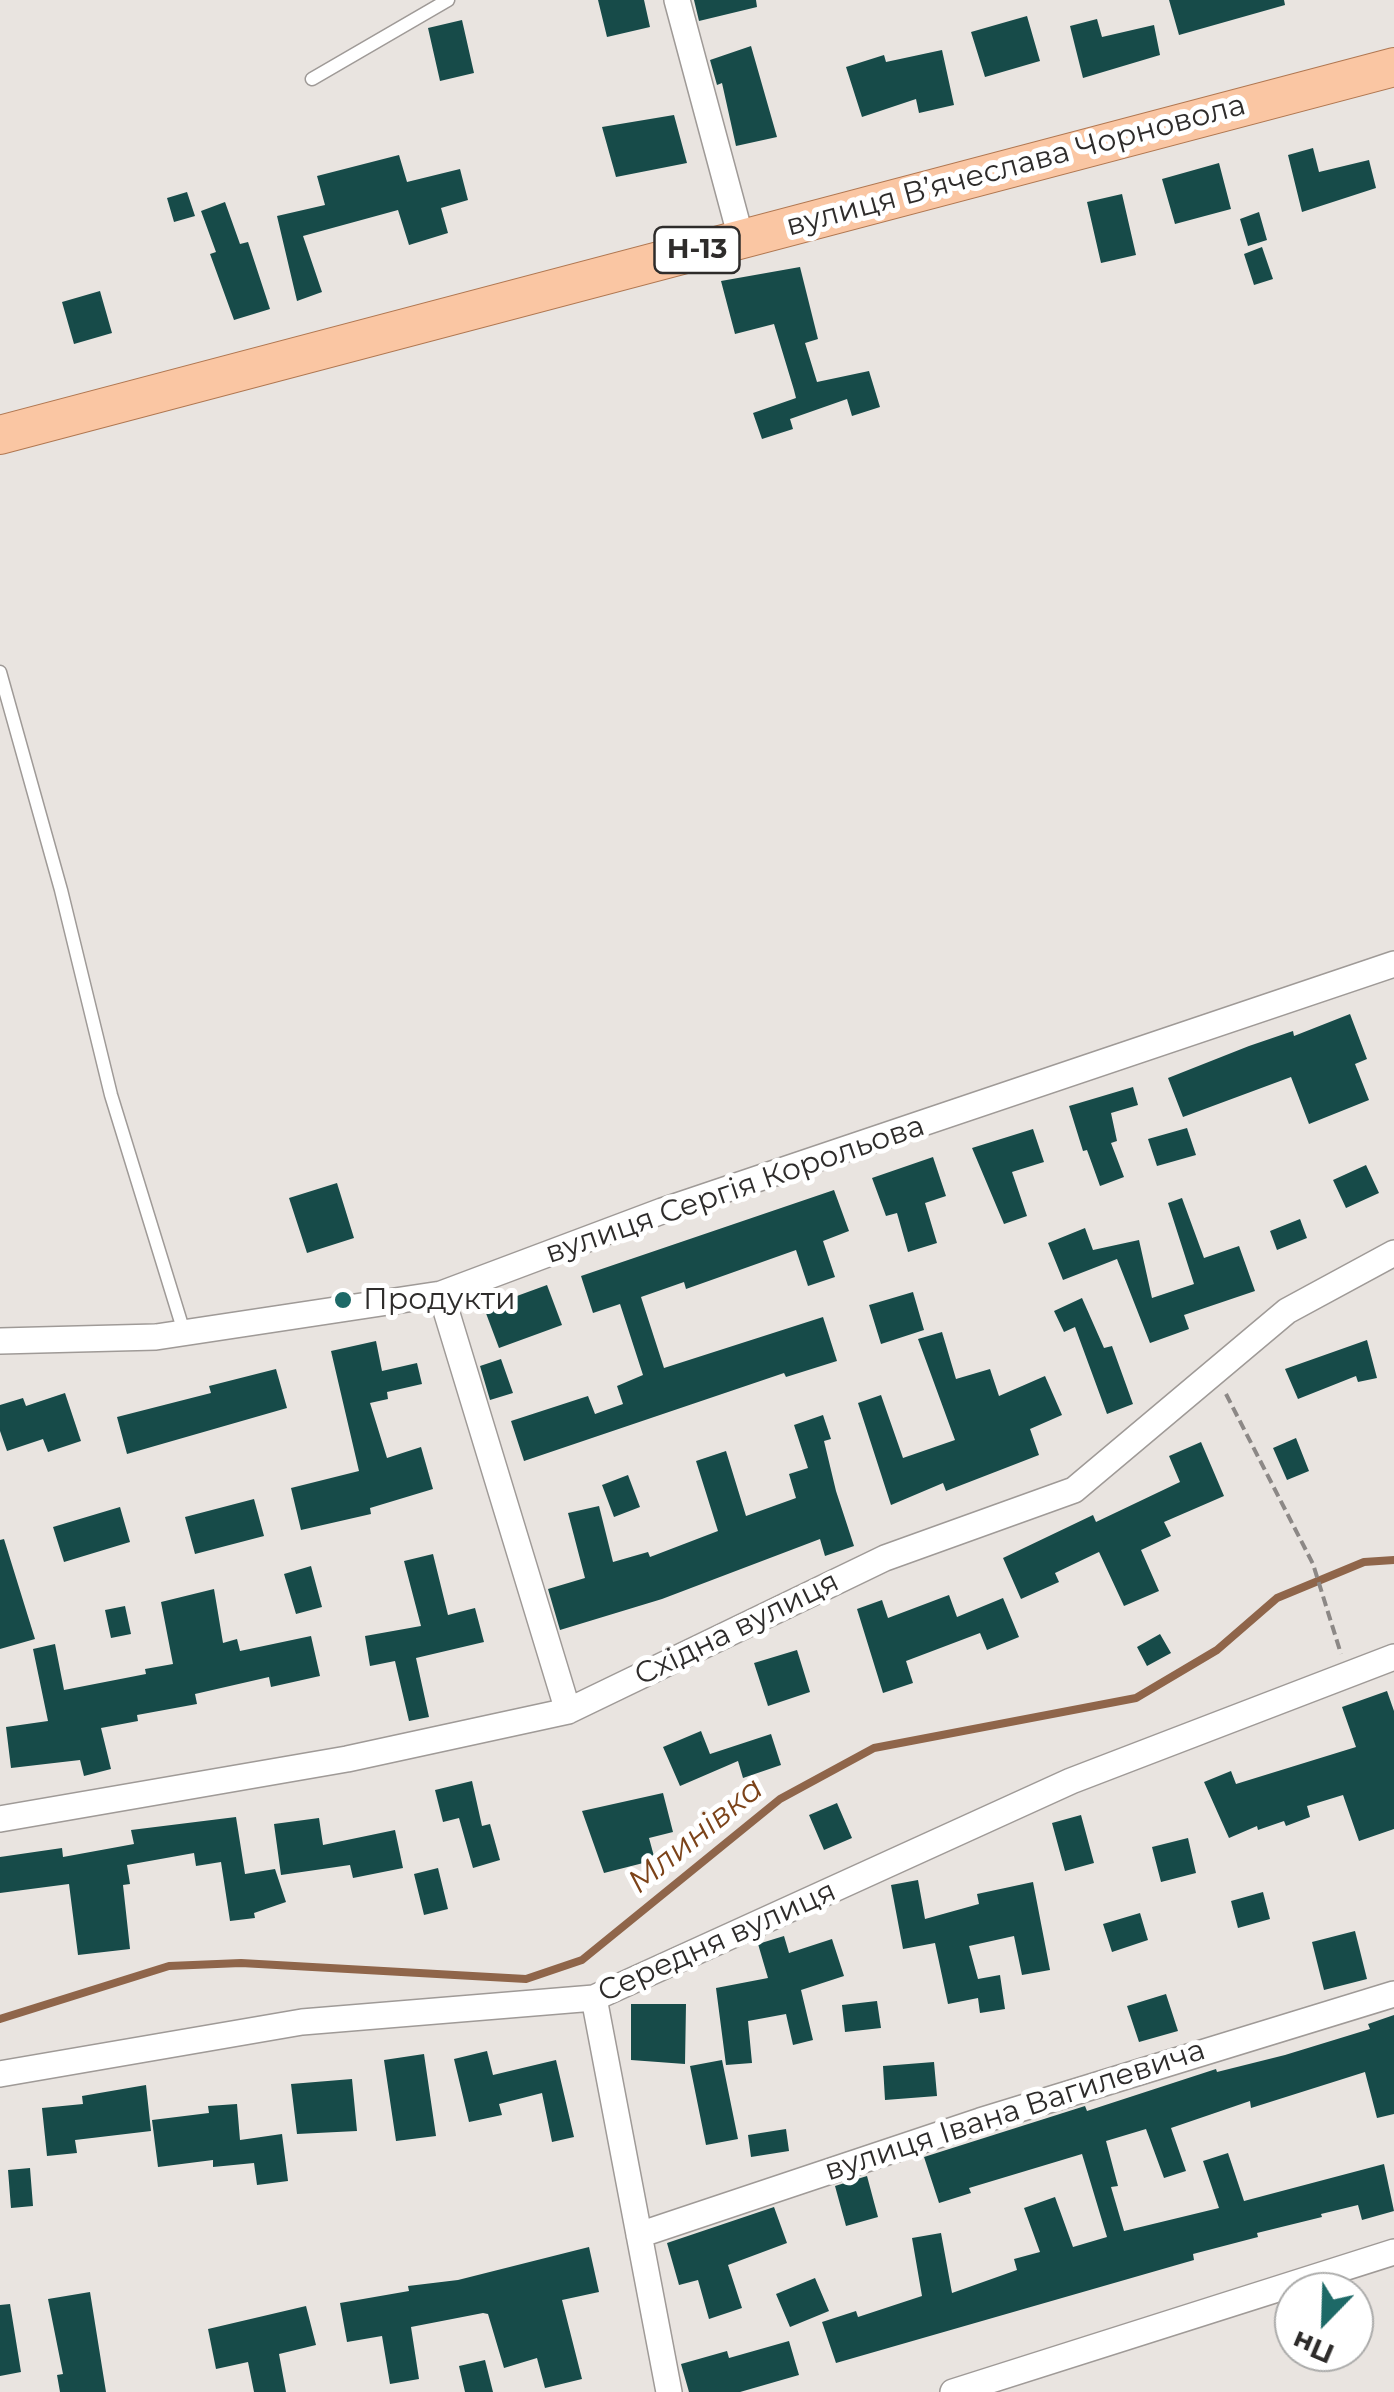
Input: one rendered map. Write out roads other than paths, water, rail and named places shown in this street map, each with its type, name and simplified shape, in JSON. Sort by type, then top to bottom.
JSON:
[{"type":"main road","name":"вулиця Вʼячеслава Чорновола","points":[[0,435],[1394,67]]},
{"type":"street","points":[[677,0],[741,238]]},
{"type":"street","name":"вулиця Сергія Корольова","points":[[0,1341],[184,1332],[440,1294],[662,1211],[1118,1061],[1394,964]]},
{"type":"street","name":"Східна вулиця","points":[[0,1819],[347,1759],[568,1710],[886,1558],[1074,1490],[1286,1311],[1394,1253]]},
{"type":"street","points":[[440,1294],[568,1710]]},
{"type":"street","name":"Середня вулиця","points":[[0,2074],[302,2022],[594,1998],[1071,1781],[1394,1657]]},
{"type":"street","name":"вулиця Івана Вагилевича","points":[[638,2234],[980,2121],[1394,1994]]},
{"type":"street","points":[[594,1998],[668,2392]]},
{"type":"street","points":[[953,2392],[1394,2252]]},
{"type":"lane","points":[[312,79],[448,0]]},
{"type":"lane","points":[[0,672],[61,890],[110,1095],[184,1332]]},
{"type":"waterway","name":"Млинівка","points":[[0,2019],[169,1966],[241,1963],[526,1979],[582,1960],[780,1799],[874,1748],[1136,1698],[1217,1650],[1277,1598],[1364,1562],[1394,1560]]},
{"type":"place","name":"Продукти","points":[[343,1300]]}]
